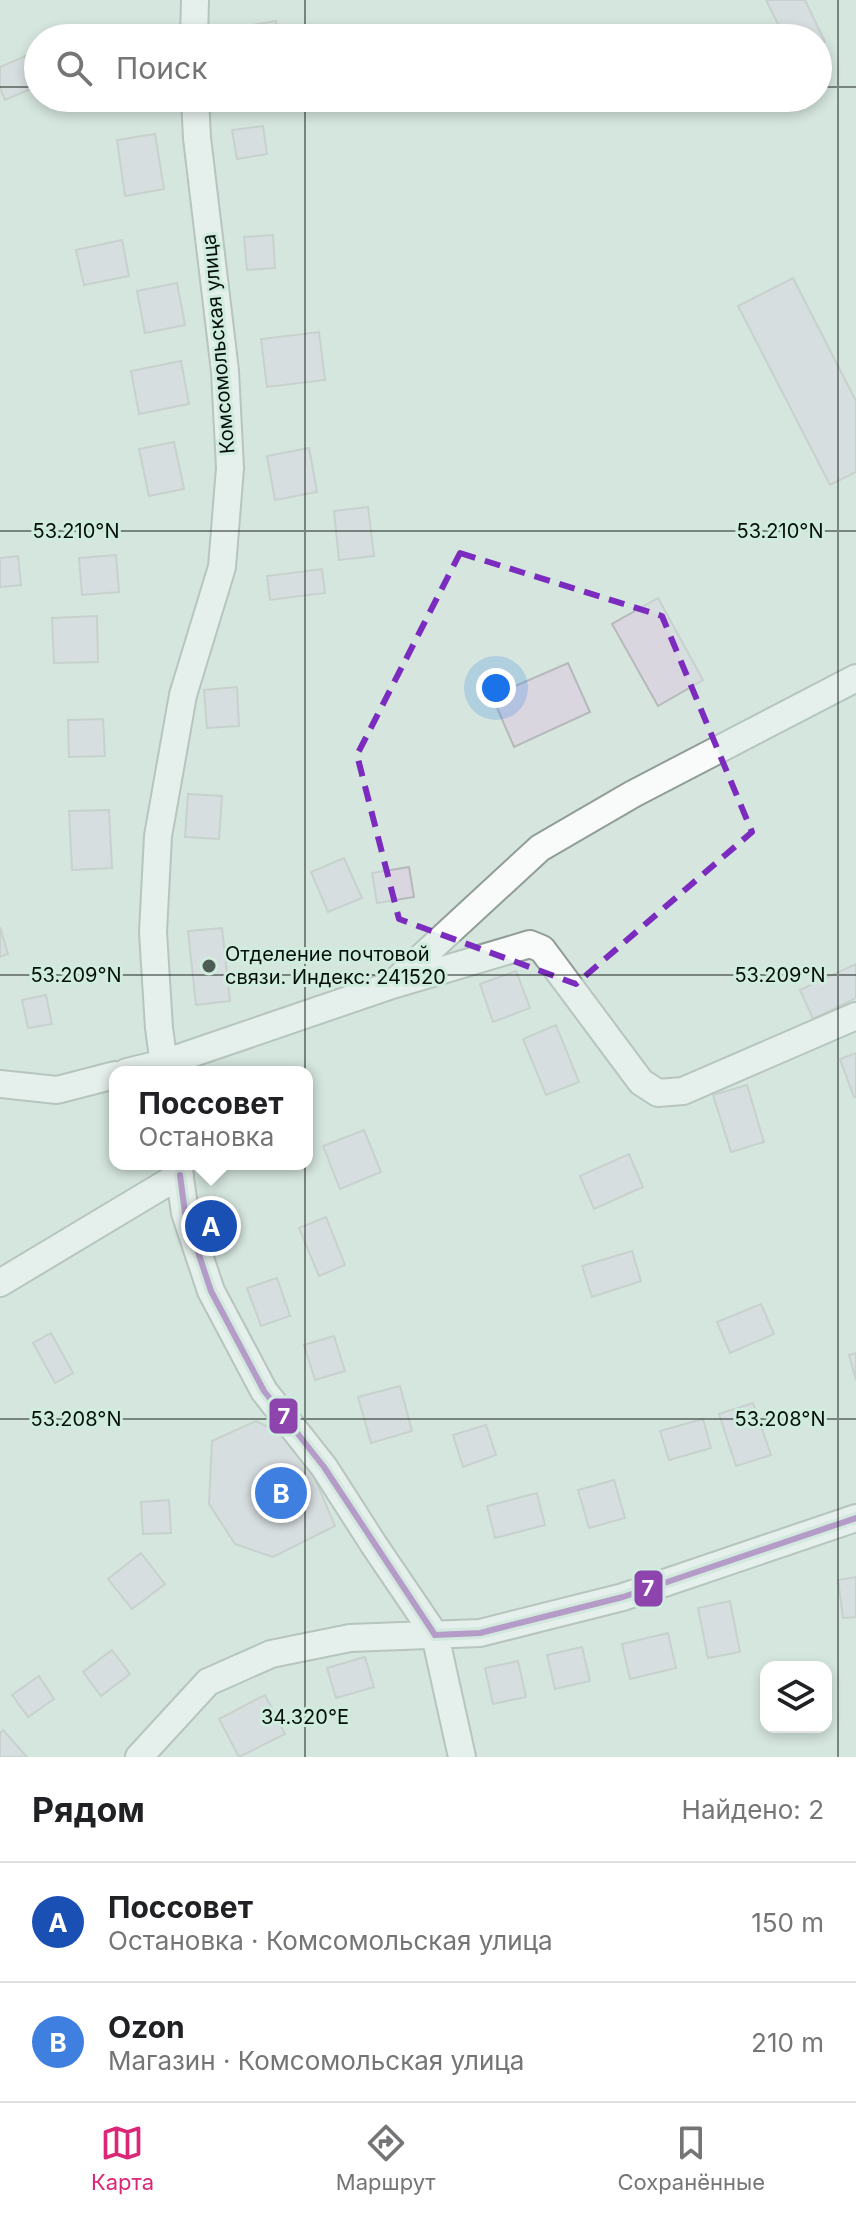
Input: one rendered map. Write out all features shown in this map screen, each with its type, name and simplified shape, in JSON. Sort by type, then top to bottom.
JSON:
[{"type":"street","points":[[194,24],[195,0]]},
{"type":"street","name":"Комсомольская улица","points":[[165,1066],[159,1028],[153,932],[158,836],[183,695],[222,567],[230,468],[225,371],[196,112]]},
{"type":"street","points":[[392,985],[540,848],[633,794],[856,678]]},
{"type":"street","points":[[168,1066],[392,985],[530,944],[542,949],[641,1082],[658,1093],[683,1091],[856,1016]]},
{"type":"street","points":[[0,1084],[57,1090],[109,1077]]},
{"type":"street","points":[[0,1283],[177,1170]]},
{"type":"street","points":[[179,1170],[185,1213],[211,1291],[264,1391],[324,1467],[435,1635],[462,1757]]},
{"type":"street","points":[[139,1757],[208,1682],[271,1654],[350,1638],[480,1633],[623,1597],[856,1518]]},
{"type":"highlighted area","points":[[460,553],[662,616],[752,832],[576,984],[399,919],[357,755]]},
{"type":"building","points":[[766,0],[805,0],[816,24],[778,24]]},
{"type":"building","points":[[24,57],[24,92],[5,100],[0,88],[0,67]]},
{"type":"building","points":[[263,126],[267,154],[237,159],[232,130]]},
{"type":"building","points":[[155,134],[164,189],[125,196],[117,140]]},
{"type":"building","points":[[273,235],[275,268],[247,270],[244,237]]},
{"type":"building","points":[[122,240],[129,276],[84,285],[76,250]]},
{"type":"building","points":[[793,278],[856,401],[856,472],[830,485],[738,306]]},
{"type":"building","points":[[177,283],[185,325],[145,333],[137,291]]},
{"type":"building","points":[[319,332],[325,380],[267,387],[261,339]]},
{"type":"building","points":[[181,361],[189,404],[139,414],[131,371]]},
{"type":"building","points":[[174,442],[184,489],[149,496],[139,449]]},
{"type":"building","points":[[309,448],[317,492],[275,500],[267,456]]},
{"type":"building","points":[[368,507],[374,556],[339,560],[334,511]]},
{"type":"building","points":[[116,555],[119,592],[82,595],[79,558]]},
{"type":"building","points":[[18,556],[21,585],[0,587],[0,558]]},
{"type":"building","points":[[322,569],[325,593],[270,600],[267,576]]},
{"type":"building","points":[[658,598],[703,680],[658,706],[612,624]]},
{"type":"building","points":[[97,616],[98,662],[54,663],[52,618]]},
{"type":"building","points":[[568,663],[590,712],[514,747],[492,696]]},
{"type":"building","points":[[237,687],[239,726],[207,728],[204,690]]},
{"type":"building","points":[[103,719],[105,756],[69,757],[68,720]]},
{"type":"building","points":[[188,794],[222,796],[219,839],[185,837]]},
{"type":"building","points":[[109,810],[112,868],[72,870],[69,811]]},
{"type":"building","points":[[344,858],[362,898],[328,912],[311,872]]},
{"type":"building","points":[[409,867],[414,897],[377,903],[372,873]]},
{"type":"building","points":[[0,927],[8,954],[0,957]]},
{"type":"building","name":"Отделение почтовой связи. Индекс: 241520","points":[[222,928],[230,1001],[196,1005],[188,931]]},
{"type":"building","points":[[856,964],[856,998],[813,1019],[800,990]]},
{"type":"building","points":[[516,971],[530,1008],[493,1022],[480,984]]},
{"type":"building","points":[[46,995],[52,1024],[28,1028],[22,1000]]},
{"type":"building","points":[[556,1025],[579,1082],[546,1095],[523,1039]]},
{"type":"building","points":[[856,1053],[856,1097],[854,1097],[840,1059]]},
{"type":"building","points":[[747,1085],[764,1142],[731,1152],[713,1095]]},
{"type":"building","points":[[364,1130],[381,1172],[340,1189],[323,1146]]},
{"type":"building","points":[[629,1154],[643,1187],[594,1209],[580,1176]]},
{"type":"building","points":[[326,1217],[345,1265],[319,1276],[299,1228]]},
{"type":"building","points":[[632,1251],[641,1281],[592,1297],[582,1266]]},
{"type":"building","points":[[277,1278],[290,1316],[261,1326],[247,1288]]},
{"type":"building","points":[[761,1304],[774,1334],[730,1353],[717,1322]]},
{"type":"building","points":[[51,1333],[73,1373],[55,1383],[33,1343]]},
{"type":"building","points":[[334,1336],[345,1371],[315,1380],[304,1345]]},
{"type":"building","points":[[856,1353],[856,1380],[849,1355]]},
{"type":"building","points":[[400,1386],[412,1431],[371,1443],[358,1397]]},
{"type":"building","points":[[753,1403],[771,1455],[736,1466],[719,1414]]},
{"type":"building","points":[[703,1419],[711,1448],[669,1460],[660,1431]]},
{"type":"building","points":[[256,1421],[281,1434],[311,1469],[335,1526],[273,1557],[235,1544],[209,1504],[212,1441]]},
{"type":"building","points":[[486,1425],[496,1455],[463,1467],[453,1435]]},
{"type":"building","points":[[614,1480],[625,1518],[589,1528],[578,1490]]},
{"type":"building","points":[[537,1493],[545,1525],[495,1538],[487,1506]]},
{"type":"building","points":[[169,1500],[171,1533],[143,1534],[141,1502]]},
{"type":"building","points":[[141,1553],[165,1584],[132,1609],[108,1579]]},
{"type":"building","points":[[856,1577],[856,1617],[843,1618],[838,1580]]},
{"type":"building","points":[[730,1601],[740,1652],[708,1658],[698,1608]]},
{"type":"building","points":[[668,1633],[676,1668],[630,1679],[622,1644]]},
{"type":"building","points":[[582,1647],[590,1681],[555,1689],[547,1655]]},
{"type":"building","points":[[112,1650],[130,1674],[101,1696],[83,1672]]},
{"type":"building","points":[[365,1657],[374,1687],[336,1698],[327,1668]]},
{"type":"building","points":[[518,1661],[526,1697],[493,1704],[485,1668]]},
{"type":"building","points":[[39,1676],[54,1699],[28,1717],[12,1695]]},
{"type":"building","points":[[265,1695],[285,1734],[239,1757],[219,1719]]},
{"type":"building","points":[[3,1730],[27,1757],[0,1757],[0,1733]]},
{"type":"transit line","name":"7","points":[[180,1175],[185,1213],[211,1291],[264,1391],[324,1467],[435,1635]]},
{"type":"transit line","name":"7","points":[[435,1635],[480,1633],[623,1597],[856,1518]]},
{"type":"place","name":"Отделение почтовой связи. Индекс: 241520","points":[[209,966]]},
{"type":"place","name":"Поссовет","points":[[211,1226]]},
{"type":"place","name":"Ozon","points":[[281,1493]]}]
